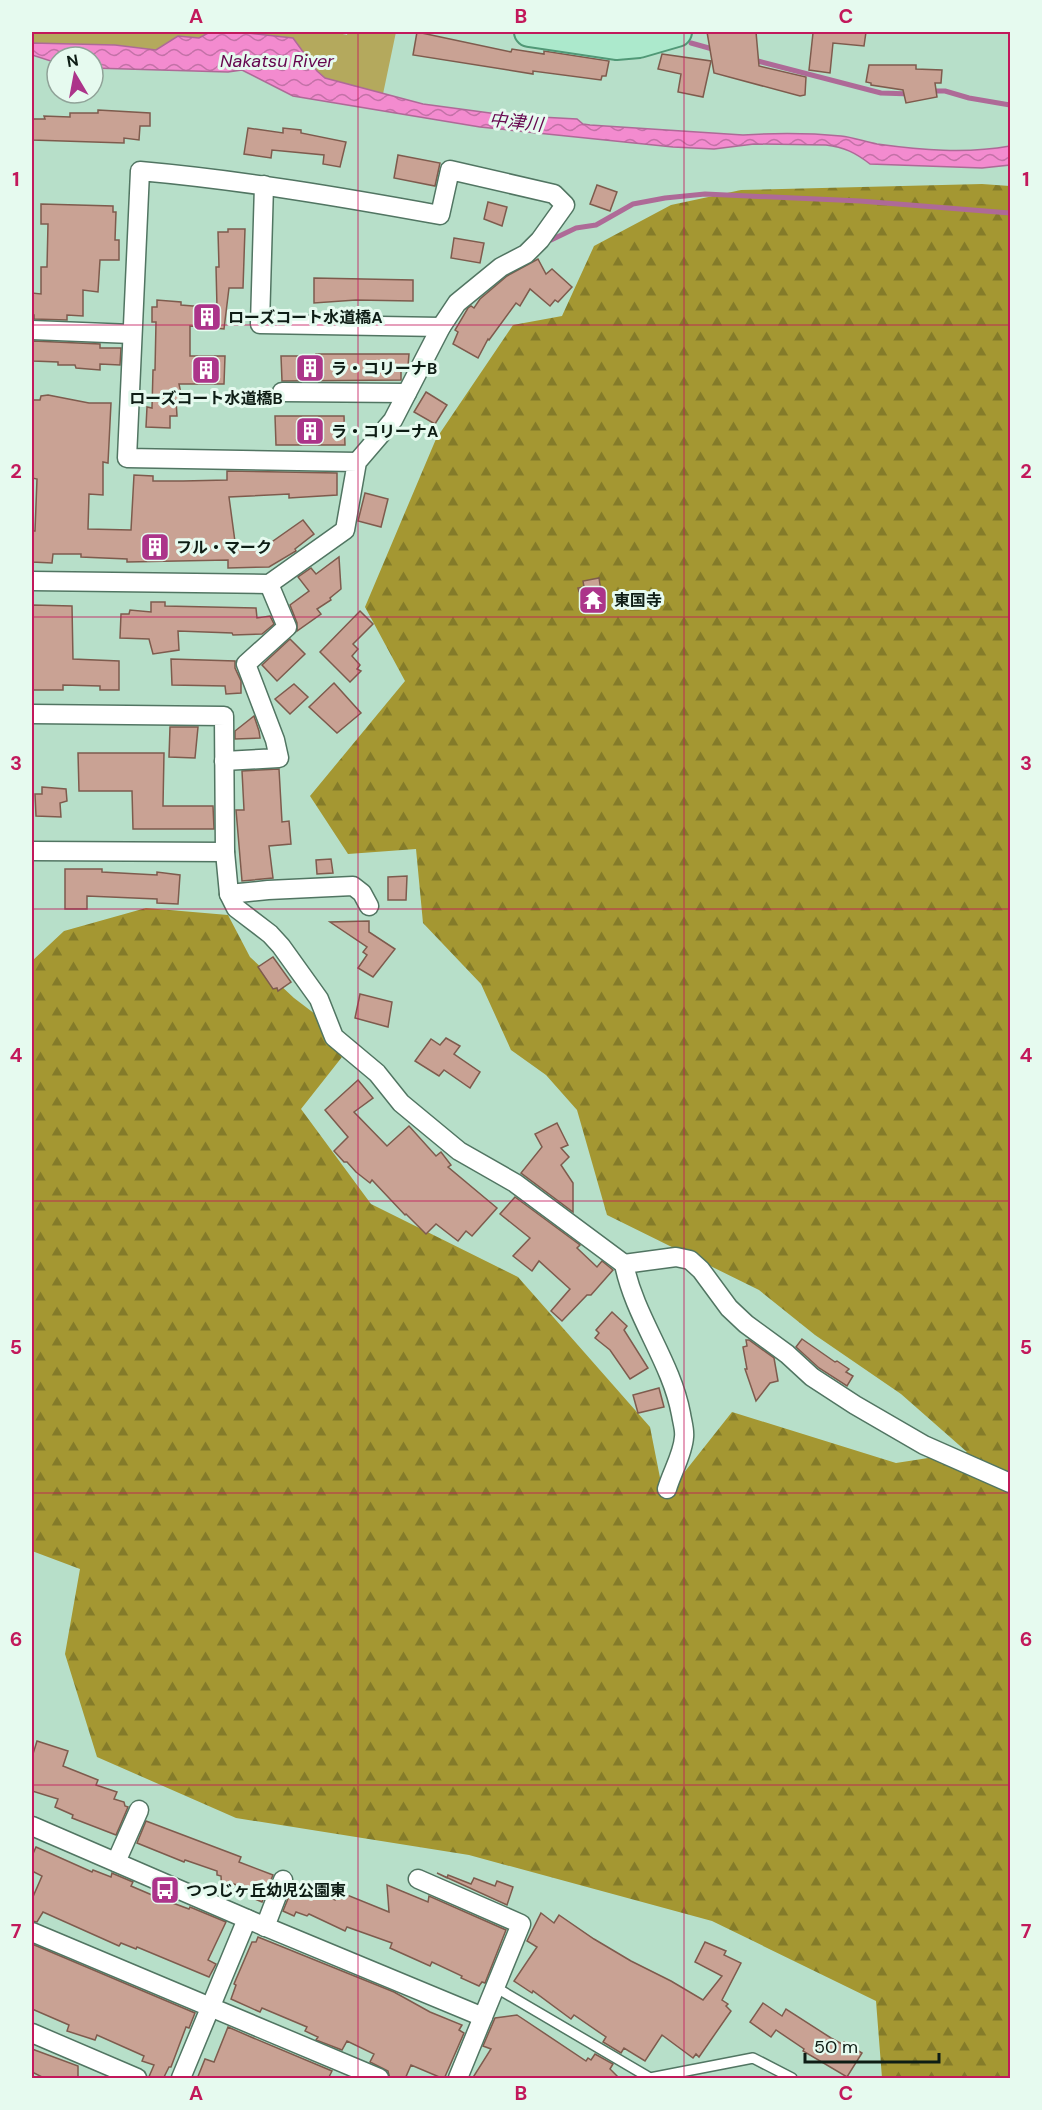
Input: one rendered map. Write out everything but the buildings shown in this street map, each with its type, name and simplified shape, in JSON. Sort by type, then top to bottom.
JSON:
[{"type":"main road","points":[[529,32],[616,45],[639,43],[677,32]]},
{"type":"street","points":[[32,581],[269,584],[345,530],[357,462],[393,420],[441,327],[457,303],[501,267],[526,254],[540,240],[566,205],[554,194],[450,170],[440,215],[264,185],[140,171],[126,458],[357,462]]},
{"type":"street","points":[[264,185],[260,324],[441,327]]},
{"type":"street","points":[[32,330],[132,334]]},
{"type":"street","points":[[282,392],[406,393]]},
{"type":"street","points":[[224,761],[279,758],[275,740],[246,664],[287,627],[269,584]]},
{"type":"street","points":[[32,714],[224,716],[225,852],[229,894],[237,908],[270,934],[281,946],[319,999],[334,1038],[377,1073],[400,1103],[459,1150],[515,1183],[624,1264],[628,1286],[639,1314],[673,1380],[685,1436],[667,1489]]},
{"type":"street","points":[[32,851],[225,852]]},
{"type":"street","points":[[229,894],[353,885],[362,893],[369,906]]},
{"type":"street","points":[[624,1264],[676,1257],[690,1260],[701,1270],[714,1291],[729,1308],[812,1377],[924,1445],[1011,1483]]},
{"type":"street","points":[[116,1862],[139,1810]]},
{"type":"street","points":[[32,1826],[265,1927],[483,2017]]},
{"type":"street","points":[[418,1879],[521,1924],[458,2079]]},
{"type":"street","points":[[265,1927],[283,1880]]},
{"type":"street","points":[[181,2079],[247,1919]]},
{"type":"street","points":[[32,1932],[379,2079]]},
{"type":"street","points":[[32,2033],[137,2079]]},
{"type":"lane","points":[[495,1987],[650,2078],[753,2058],[792,2079]]},
{"type":"shaded area","points":[[32,32],[210,32],[200,38],[178,36],[156,50],[115,45],[32,43]]},
{"type":"shaded area","points":[[239,32],[334,32],[347,35],[348,32],[396,32],[383,94],[325,78],[317,71],[293,38]]},
{"type":"green space","points":[[982,184],[1010,186],[1010,2078],[882,2078],[876,2001],[712,1921],[469,1855],[236,1818],[97,1757],[65,1654],[80,1569],[32,1551],[32,961],[64,931],[146,908],[228,915],[250,957],[294,998],[315,1014],[342,1057],[301,1109],[371,1204],[518,1277],[650,1427],[664,1498],[732,1412],[896,1463],[967,1452],[901,1394],[815,1335],[759,1290],[607,1215],[577,1110],[546,1075],[511,1050],[481,984],[423,923],[416,849],[348,854],[310,796],[405,681],[365,607],[436,439],[513,325],[562,316],[594,246],[671,205],[741,190]]},
{"type":"water","name":"Nakatsu River","points":[[210,32],[239,32],[293,38],[317,71],[325,78],[423,104],[505,115],[577,119],[583,124],[590,125],[743,135],[829,135],[877,144],[927,149],[977,150],[1010,146],[1010,165],[982,168],[870,164],[850,151],[826,145],[754,144],[714,149],[673,147],[480,127],[293,96],[242,70],[228,72],[105,68],[105,45],[45,45],[45,59],[32,55],[32,43],[115,45],[156,50],[178,36],[199,38]]},
{"type":"waterway","points":[[691,43],[716,50]]},
{"type":"waterway","points":[[754,60],[881,93],[911,94]]},
{"type":"waterway","points":[[929,91],[945,91],[1010,105]]},
{"type":"waterway","points":[[551,240],[576,228],[596,225],[633,204],[705,194],[860,201],[1010,213]]},
{"type":"place","name":"ローズコート水道橋A","points":[[207,317]]},
{"type":"place","name":"ラ・コリーナB","points":[[310,368]]},
{"type":"place","name":"ローズコート水道橋B","points":[[206,370]]},
{"type":"place","name":"ラ・コリーナA","points":[[310,431]]},
{"type":"place","name":"フル・マーク","points":[[155,547]]},
{"type":"place","name":"東国寺","points":[[593,600]]},
{"type":"place","name":"つつじヶ丘幼児公園東","points":[[165,1890]]},
{"type":"water label","name":"中津川","points":[[516,122]]}]
